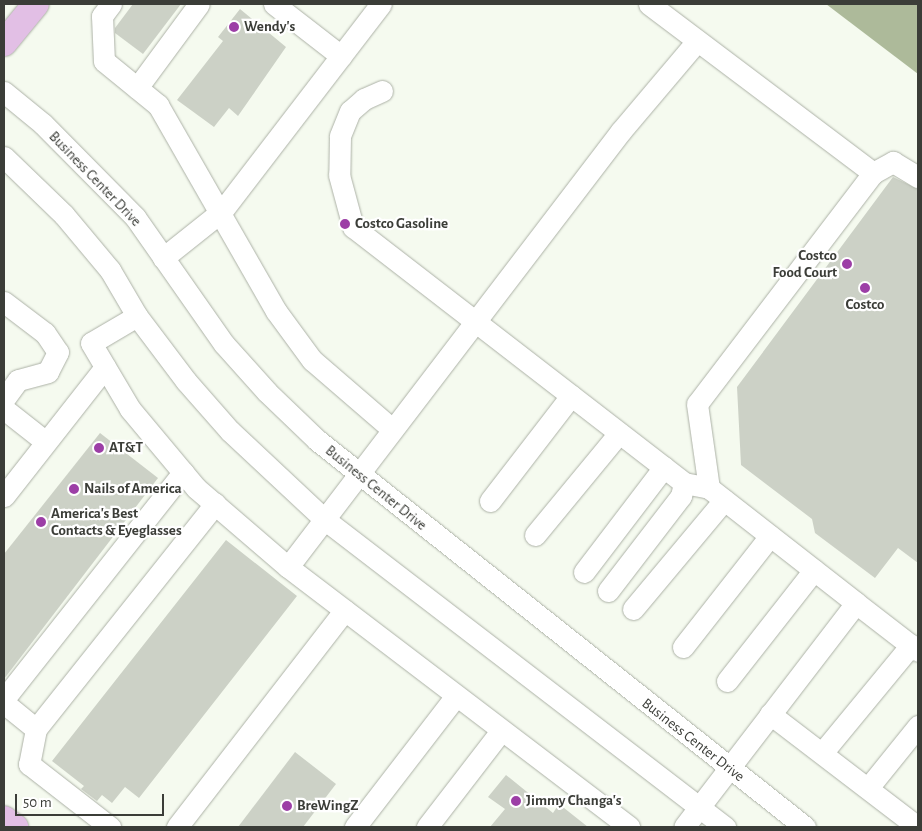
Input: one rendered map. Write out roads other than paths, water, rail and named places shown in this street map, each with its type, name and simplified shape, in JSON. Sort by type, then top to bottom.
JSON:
[{"type":"main road","points":[[4,43],[36,4]]},
{"type":"main road","points":[[4,819],[15,827]]},
{"type":"street","points":[[111,4],[102,16],[104,61],[158,105],[222,211],[276,311],[312,360],[392,429]]},
{"type":"street","points":[[137,88],[199,4]]},
{"type":"street","points":[[274,4],[341,56]]},
{"type":"street","points":[[163,258],[222,211],[381,4]]},
{"type":"street","points":[[649,4],[873,174]]},
{"type":"street","points":[[288,567],[621,131],[697,41]]},
{"type":"street","points":[[382,91],[364,99],[350,111],[340,136],[339,175],[353,227],[664,468],[684,483],[717,494],[914,648],[822,753]]},
{"type":"street","name":"Business Center Drive","points":[[4,92],[101,180],[135,217],[224,344],[267,392],[358,475],[805,827]]},
{"type":"street","points":[[4,157],[64,214],[110,270],[137,316],[186,381],[230,431],[324,519],[725,827]]},
{"type":"street","points":[[633,609],[717,494],[697,404],[873,174],[893,162],[918,177]]},
{"type":"street","points":[[4,302],[44,332],[58,352],[48,372],[18,380],[4,399]]},
{"type":"street","points":[[137,316],[90,343],[130,409],[182,472],[215,504],[288,567],[629,827]]},
{"type":"street","points":[[4,496],[105,367]]},
{"type":"street","points":[[490,501],[571,396]]},
{"type":"street","points":[[4,409],[46,442]]},
{"type":"street","points":[[535,535],[619,433]]},
{"type":"street","points":[[584,572],[664,468]]},
{"type":"street","points":[[4,699],[182,472]]},
{"type":"street","points":[[608,590],[681,496],[684,483]]},
{"type":"street","points":[[110,827],[29,764],[36,729],[215,504]]},
{"type":"street","points":[[683,647],[770,536]]},
{"type":"street","points":[[727,681],[814,570]]},
{"type":"street","points":[[684,827],[856,603]]},
{"type":"street","points":[[178,827],[345,610]]},
{"type":"street","points":[[355,827],[456,696]]},
{"type":"street","points":[[4,703],[36,729]]},
{"type":"street","points":[[770,714],[918,827]]},
{"type":"street","points":[[868,788],[918,726]]},
{"type":"street","points":[[427,827],[502,731]]},
{"type":"place","name":"Wendy's","points":[[234,27]]},
{"type":"place","name":"Costco Gasoline","points":[[345,224]]},
{"type":"place","name":"Costco Food Court","points":[[847,264]]},
{"type":"place","name":"Costco","points":[[865,288]]},
{"type":"place","name":"AT&T","points":[[99,448]]},
{"type":"place","name":"Nails of America","points":[[74,489]]},
{"type":"place","name":"America's Best Contacts & Eyeglasses","points":[[41,522]]},
{"type":"place","name":"Jimmy Changa's","points":[[516,801]]},
{"type":"place","name":"BreWingZ","points":[[287,806]]}]
